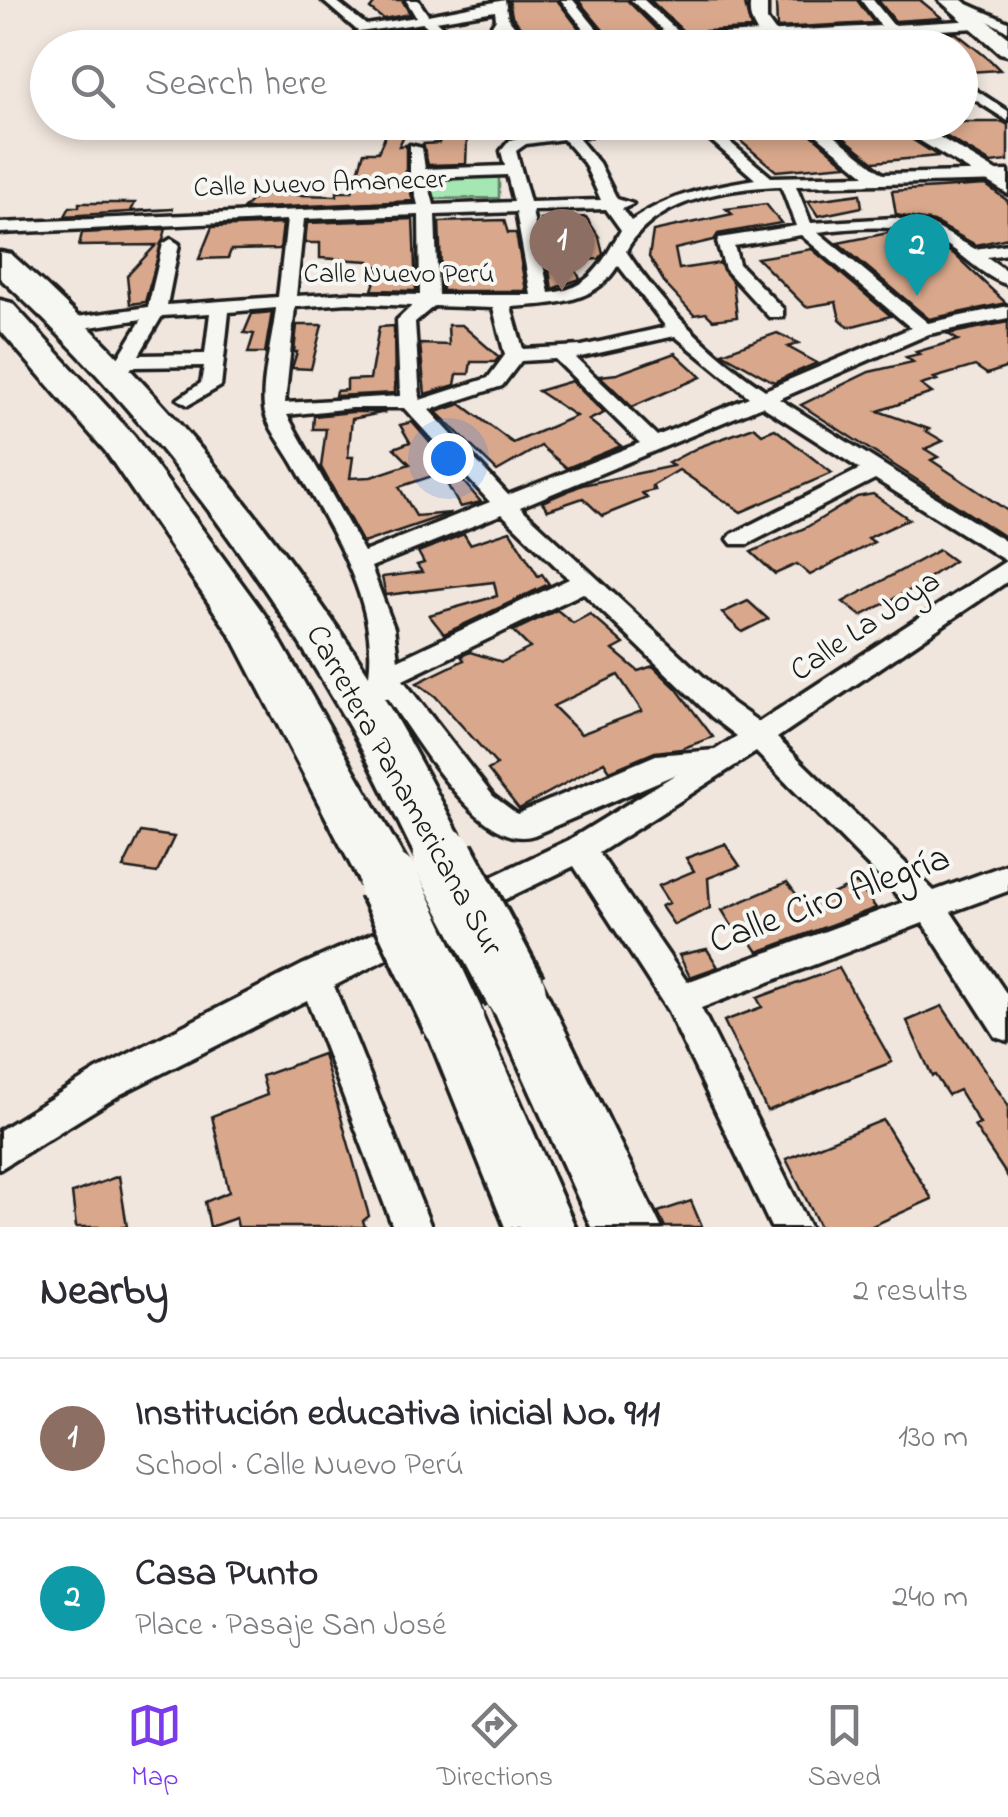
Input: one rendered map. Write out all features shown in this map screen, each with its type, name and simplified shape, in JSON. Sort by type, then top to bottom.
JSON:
[{"type":"highway","points":[[949,0],[1008,48]]},
{"type":"highway","name":"Carretera Panamericana Sur","points":[[0,261],[123,368],[300,609],[377,695],[444,858],[514,991],[626,1227]]},
{"type":"highway","name":"Carretera Panamericana Sur","points":[[0,310],[120,444],[241,615],[312,736],[389,883],[453,1020],[540,1227]]},
{"type":"street","points":[[328,0],[363,29],[500,9],[515,30]]},
{"type":"street","points":[[412,0],[439,30]]},
{"type":"street","points":[[567,0],[592,30]]},
{"type":"street","points":[[637,0],[664,30]]},
{"type":"street","points":[[759,0],[756,15],[765,30]]},
{"type":"street","points":[[867,0],[892,30]]},
{"type":"street","points":[[949,0],[1008,27]]},
{"type":"street","points":[[871,30],[977,24]]},
{"type":"street","points":[[978,96],[1008,117]]},
{"type":"street","points":[[524,140],[508,152],[524,205],[541,300]]},
{"type":"street","points":[[573,140],[601,179],[611,204],[629,230]]},
{"type":"street","points":[[718,140],[767,182],[1003,180]]},
{"type":"street","points":[[831,140],[884,182]]},
{"type":"street","points":[[931,140],[1003,180]]},
{"type":"street","points":[[415,148],[427,208],[429,301],[406,320],[413,405],[504,504],[722,710],[758,737],[930,907],[1008,1026]]},
{"type":"street","points":[[418,174],[512,170]]},
{"type":"street","name":"Calle Nuevo Perú","points":[[70,324],[156,311],[348,298],[501,303],[541,300],[586,289],[601,279],[629,230],[663,206],[722,188],[767,182]]},
{"type":"street","points":[[787,182],[806,231],[924,329]]},
{"type":"street","name":"Calle Nuevo Amanecer","points":[[0,228],[427,208],[663,206]]},
{"type":"street","points":[[296,214],[274,410],[301,464],[345,534],[384,630],[377,695]]},
{"type":"street","points":[[776,313],[731,265],[726,242],[868,222],[912,224],[937,234],[1008,280]]},
{"type":"street","points":[[123,368],[156,311],[171,244]]},
{"type":"street","points":[[969,255],[1008,250]]},
{"type":"street","points":[[618,252],[634,281],[677,330],[762,398],[1008,554]]},
{"type":"street","points":[[501,303],[515,355]]},
{"type":"street","points":[[188,400],[210,386],[220,308]]},
{"type":"street","points":[[357,564],[654,445],[924,329],[1008,312]]},
{"type":"street","points":[[274,410],[352,402],[413,405],[495,382],[515,355],[608,348],[677,330]]},
{"type":"street","points":[[558,351],[654,445]]},
{"type":"street","points":[[123,368],[214,360]]},
{"type":"street","points":[[740,539],[876,470]]},
{"type":"street","name":"Calle La Joya","points":[[0,1151],[110,1082],[314,976],[580,849],[758,737],[1008,569]]},
{"type":"street","points":[[377,695],[585,582]]},
{"type":"street","points":[[377,695],[482,804],[512,826],[524,826],[666,763],[721,761]]},
{"type":"street","points":[[580,849],[680,1000],[792,1227]]},
{"type":"street","name":"Calle Ciro Alegría","points":[[680,1000],[1008,877]]},
{"type":"street","points":[[314,976],[412,1227]]},
{"type":"green space","points":[[429,176],[499,176],[499,198],[427,199]]},
{"type":"building","points":[[377,0],[402,0],[410,14],[383,19],[370,9]]},
{"type":"building","points":[[509,0],[557,0],[580,30],[522,29],[512,16]]},
{"type":"building","points":[[578,0],[627,0],[657,30],[603,30]]},
{"type":"building","points":[[650,0],[744,0],[751,29],[729,30],[682,30]]},
{"type":"building","points":[[857,0],[874,23],[777,28],[776,2]]},
{"type":"building","points":[[878,0],[920,0],[942,18],[895,21]]},
{"type":"building","points":[[978,50],[990,60],[1000,70],[978,71]]},
{"type":"building","points":[[978,122],[1003,122],[1008,125],[1008,161],[991,163],[952,140],[978,140]]},
{"type":"building","points":[[384,140],[402,140],[399,146],[406,145],[406,174],[413,201],[243,209],[258,194],[337,196],[337,192],[352,192],[364,152],[378,152]]},
{"type":"building","points":[[467,140],[466,164],[428,165],[423,144]]},
{"type":"building","points":[[739,140],[818,140],[847,165],[776,171]]},
{"type":"building","points":[[846,140],[913,140],[938,156],[874,162]]},
{"type":"building","points":[[986,185],[1008,201],[1008,238],[976,245],[934,222],[896,215],[892,191]]},
{"type":"building","points":[[860,194],[862,207],[818,216],[808,201]]},
{"type":"building","points":[[79,203],[135,203],[131,211],[174,209],[65,216],[70,207],[79,207]]},
{"type":"building","points":[[766,204],[781,223],[718,234],[714,240],[675,249],[679,269],[719,263],[733,283],[737,317],[713,320],[706,313],[694,315],[666,285],[649,257],[653,231],[732,214],[726,209]]},
{"type":"building","points":[[586,217],[599,237],[603,254],[599,259],[572,261],[580,279],[552,289],[541,220]]},
{"type":"building","points":[[413,219],[416,291],[372,290],[380,266],[370,267],[369,261],[320,258],[320,243],[305,243],[307,223]]},
{"type":"building","points":[[504,220],[508,233],[516,233],[526,291],[442,291],[439,222]]},
{"type":"building","points":[[283,224],[280,249],[231,250],[228,258],[199,259],[212,227]]},
{"type":"building","points":[[166,229],[145,302],[130,304],[127,276],[156,245],[79,246],[82,233]]},
{"type":"building","points":[[893,232],[922,238],[954,254],[1006,303],[929,319],[838,243]]},
{"type":"building","points":[[812,249],[891,316],[849,327],[840,319],[836,302],[806,307],[757,258]]},
{"type":"building","points":[[272,312],[265,353],[248,353],[254,334],[244,333],[252,314]]},
{"type":"building","points":[[1008,322],[1008,367],[987,374],[975,366],[934,378],[937,380],[921,385],[932,393],[878,411],[929,429],[926,431],[943,441],[925,449],[938,457],[931,460],[1008,511],[1008,539],[801,405],[869,372],[913,362],[906,357],[919,354],[916,352],[958,340],[948,334]]},
{"type":"building","points":[[297,325],[322,325],[311,369],[292,368],[297,352]]},
{"type":"building","points":[[448,325],[462,325],[499,357],[495,362],[471,362],[469,374],[457,374],[455,385],[425,394],[420,344],[449,345]]},
{"type":"building","points":[[394,326],[395,393],[335,396],[336,391],[347,390],[347,380],[370,379],[379,327]]},
{"type":"building","points":[[777,333],[799,343],[788,347],[817,363],[774,382],[722,353]]},
{"type":"building","points":[[675,353],[701,377],[632,407],[600,376],[617,374]]},
{"type":"building","points":[[572,381],[604,413],[589,420],[621,446],[567,468],[541,446],[497,471],[436,412],[461,404],[513,443],[576,416],[538,391]]},
{"type":"building","points":[[386,412],[352,419],[350,478],[371,477],[410,464],[394,448],[410,442],[400,425],[412,422],[481,502],[460,507],[441,473],[399,487],[416,516],[451,513],[363,543],[321,467],[326,429],[313,429],[314,416]]},
{"type":"building","points":[[754,427],[762,434],[775,429],[832,473],[741,512],[679,470],[652,486],[655,490],[642,493],[647,498],[602,516],[583,498],[548,510],[542,502],[582,485],[673,466],[668,463],[699,447]]},
{"type":"building","points":[[873,494],[909,519],[868,538],[874,542],[810,575],[797,564],[775,574],[751,552],[807,527],[857,497]]},
{"type":"building","points":[[510,531],[538,576],[542,574],[549,584],[444,634],[429,615],[497,596],[494,582],[386,595],[382,577],[422,572],[417,565],[424,563],[418,552],[464,534],[470,544]]},
{"type":"building","points":[[939,550],[954,561],[910,590],[861,616],[843,602]]},
{"type":"building","points":[[748,601],[768,619],[742,632],[722,613]]},
{"type":"building","points":[[557,610],[573,623],[590,614],[624,644],[613,650],[638,671],[653,666],[676,688],[713,737],[681,749],[655,752],[610,771],[604,762],[519,809],[488,770],[497,765],[435,696],[417,683],[464,660],[461,656],[470,652],[502,662],[530,648],[513,631]],"holes":[[[618,675],[642,711],[581,734],[553,706]]]},
{"type":"building","points":[[141,832],[174,837],[157,873],[123,868]]},
{"type":"building","points":[[725,844],[740,866],[708,878],[710,908],[674,925],[661,906],[669,903],[658,886],[694,871],[686,858]]},
{"type":"building","points":[[787,882],[805,906],[857,883],[876,908],[758,952],[742,928],[735,931],[722,910]]},
{"type":"building","points":[[707,949],[718,967],[690,977],[679,955]]},
{"type":"building","points":[[839,968],[892,1062],[767,1111],[724,1021],[762,1007],[757,998]]},
{"type":"building","points":[[942,1006],[1008,1105],[1008,1177],[974,1126],[980,1124],[959,1090],[948,1095],[932,1076],[907,1021]]},
{"type":"building","points":[[323,1054],[369,1216],[363,1221],[365,1227],[238,1227],[236,1218],[210,1227],[205,1202],[229,1192],[212,1116],[267,1095],[262,1076]]},
{"type":"building","points":[[883,1120],[932,1199],[870,1227],[820,1227],[786,1159]]},
{"type":"building","points":[[119,1176],[127,1227],[76,1227],[72,1193]]},
{"type":"building","points":[[691,1201],[702,1227],[665,1227],[658,1212]]},
{"type":"place","name":"Institución educativa inicial No. 911","points":[[562,291]]},
{"type":"place","name":"Casa Punto","points":[[917,296]]}]
